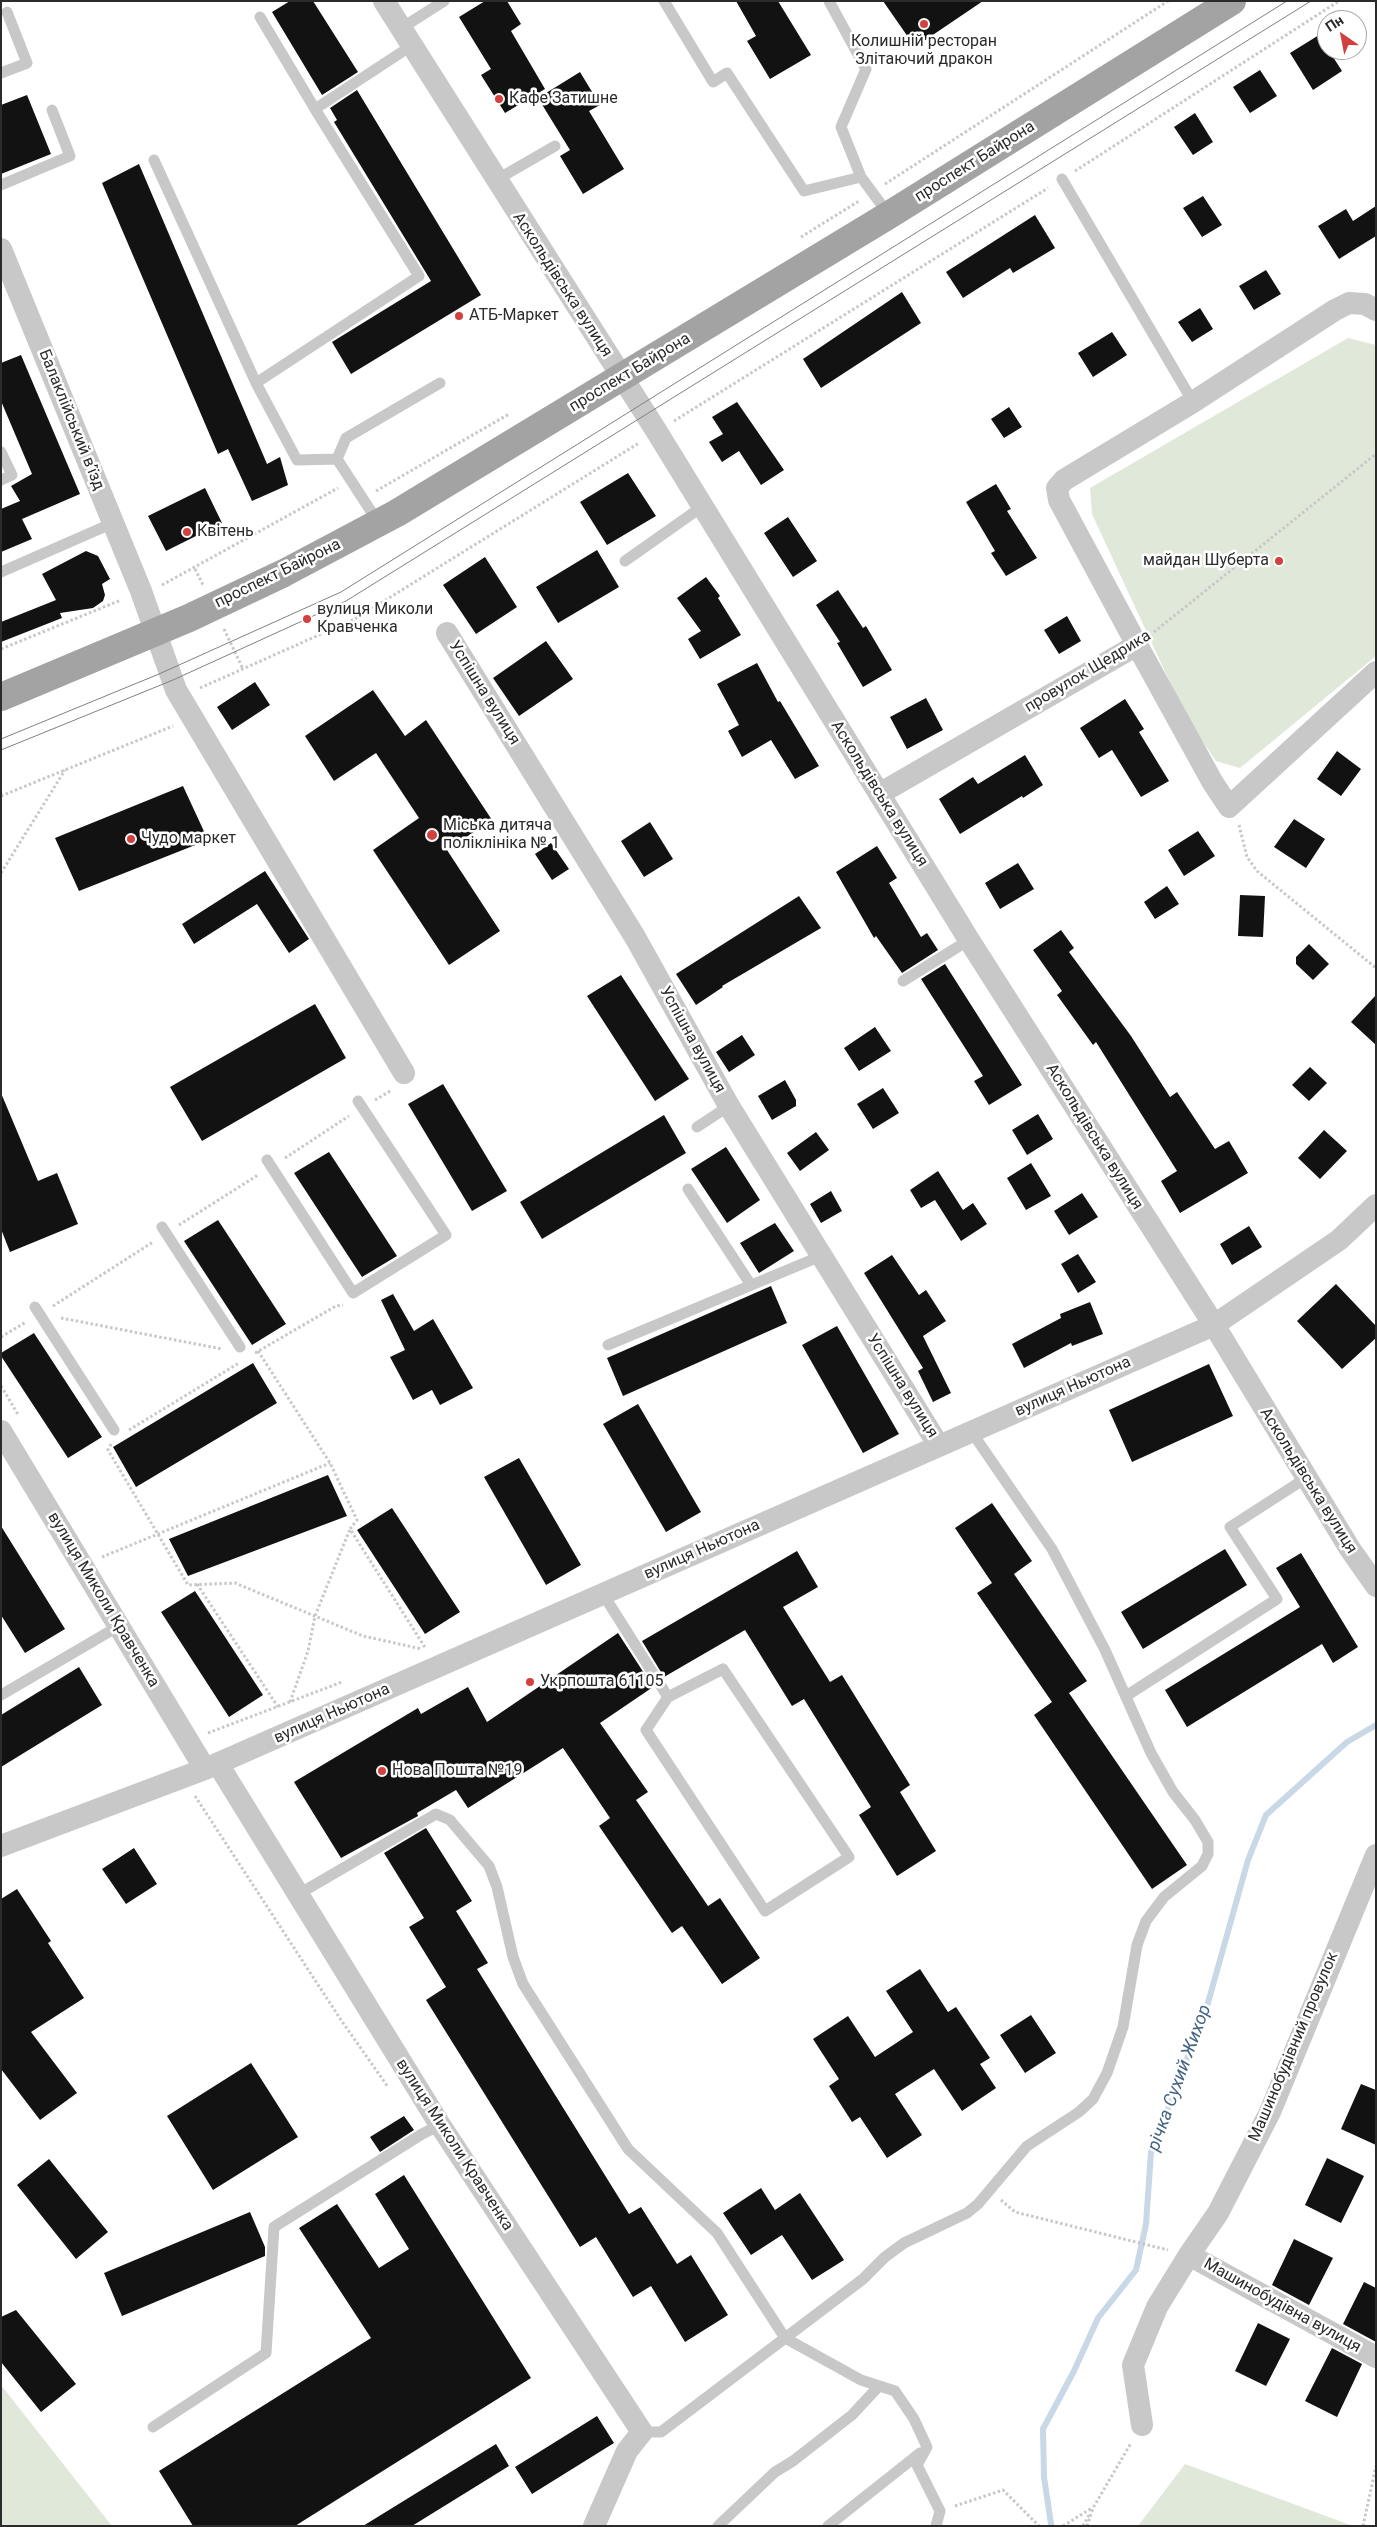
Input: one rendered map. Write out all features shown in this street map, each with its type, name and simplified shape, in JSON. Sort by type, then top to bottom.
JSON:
[{"type":"main road","name":"проспект Байрона","points":[[1,697],[156,632],[284,573],[378,523],[622,378],[889,215],[1232,1]]},
{"type":"street","name":"Аскольдівська вулиця","points":[[384,1],[405,37],[657,432],[969,940],[1214,1325],[1350,1549],[1376,1586]]},
{"type":"street","name":"Балаклійський в’їзд","points":[[1,248],[141,591]]},
{"type":"street","points":[[1376,310],[1365,304],[1349,304],[1335,310],[1193,402],[1064,480],[1057,488],[1059,500],[1137,646],[1213,784],[1229,807],[1376,672]]},
{"type":"street","points":[[141,591],[181,697],[192,718],[404,1073]]},
{"type":"street","name":"Успішна вулиця","points":[[447,633],[635,937],[729,1106],[938,1446]]},
{"type":"street","name":"провулок Щедрика","points":[[879,794],[1137,646]]},
{"type":"street","name":"вулиця Ньютона","points":[[1,1846],[212,1766],[1214,1325],[1339,1240],[1376,1205]]},
{"type":"street","name":"вулиця Миколи Кравченка","points":[[1,1431],[119,1626],[297,1895],[440,2126],[642,2432]]},
{"type":"street","name":"Машинобудівний провулок","points":[[1142,2425],[1133,2365],[1157,2307],[1188,2255],[1218,2213],[1270,2112],[1376,1855]]},
{"type":"street","name":"Машинобудівна вулиця","points":[[1188,2255],[1376,2357]]},
{"type":"street","points":[[597,2525],[627,2451],[642,2432]]},
{"type":"lane","points":[[315,109],[405,37],[444,1]]},
{"type":"lane","points":[[664,1],[713,82],[727,73],[804,191],[861,177]]},
{"type":"lane","points":[[829,1],[866,69],[841,127],[861,177],[889,215]]},
{"type":"lane","points":[[1,73],[27,63],[7,12]]},
{"type":"lane","points":[[256,383],[420,276],[315,109],[260,17]]},
{"type":"lane","points":[[1,184],[70,156],[52,110]]},
{"type":"lane","points":[[496,180],[555,146]]},
{"type":"lane","points":[[154,160],[256,383],[297,460],[337,459]]},
{"type":"lane","points":[[1062,179],[1193,402]]},
{"type":"lane","points":[[337,459],[346,438],[440,383]]},
{"type":"lane","points":[[1,452],[12,475],[1,480]]},
{"type":"lane","points":[[337,459],[378,523]]},
{"type":"lane","points":[[625,561],[703,506]]},
{"type":"lane","points":[[1,572],[114,523]]},
{"type":"lane","points":[[903,981],[969,940]]},
{"type":"lane","points":[[270,1163],[353,1293],[446,1235],[360,1105]]},
{"type":"lane","points":[[697,1127],[729,1106]]},
{"type":"lane","points":[[688,1189],[751,1285]]},
{"type":"lane","points":[[164,1230],[240,1347]]},
{"type":"lane","points":[[608,1345],[821,1256]]},
{"type":"lane","points":[[37,1311],[113,1435]]},
{"type":"lane","points":[[642,2432],[661,2432],[863,2279],[885,2257],[904,2242],[967,2213],[978,2204],[1027,2146],[1079,2112],[1093,2098],[1107,2073],[1123,2027],[1137,1944],[1146,1921],[1164,1897],[1202,1866],[1208,1854],[1208,1842],[1195,1820],[1173,1792],[1151,1753],[1105,1650],[1052,1549],[971,1431]]},
{"type":"lane","points":[[1126,1696],[1277,1599],[1230,1527],[1306,1478]]},
{"type":"lane","points":[[602,1594],[668,1697]]},
{"type":"lane","points":[[1,1695],[119,1626]]},
{"type":"lane","points":[[723,1669],[849,1857],[765,1911],[646,1730],[668,1697],[723,1669]]},
{"type":"lane","points":[[297,1895],[436,1814],[450,1820],[488,1866],[497,1887],[513,1958],[523,1984],[628,2149],[717,2232],[785,2338],[861,2380],[895,2391],[914,2419],[927,2447]]},
{"type":"lane","points":[[153,2427],[266,2353],[274,2227],[422,2134],[440,2126]]},
{"type":"lane","points":[[718,2526],[775,2472],[852,2415],[879,2386]]},
{"type":"lane","points":[[927,2447],[917,2465],[940,2511],[936,2526]]},
{"type":"lane","points":[[828,2526],[927,2447]]},
{"type":"path","points":[[799,239],[1168,1]]},
{"type":"path","points":[[181,697],[355,619],[1062,179],[1340,1]]},
{"type":"path","points":[[362,499],[515,410]]},
{"type":"path","name":"провулок Щедрика","points":[[1137,646],[1376,454]]},
{"type":"path","points":[[1,649],[141,591],[170,582],[351,481]]},
{"type":"path","points":[[1,796],[192,718]]},
{"type":"path","points":[[1,873],[65,770]]},
{"type":"path","points":[[1229,807],[1238,823],[1247,857],[1257,871],[1376,968]]},
{"type":"path","points":[[1,1337],[37,1311],[360,1105]]},
{"type":"path","points":[[252,1355],[336,1306],[352,1304],[364,1297],[359,1289]]},
{"type":"path","points":[[37,1311],[223,1349]]},
{"type":"path","points":[[258,1351],[330,1463],[357,1520],[350,1528],[315,1616],[308,1652],[290,1702]]},
{"type":"path","points":[[128,1430],[244,1360]]},
{"type":"path","points":[[1,1386],[21,1420]]},
{"type":"path","points":[[113,1435],[108,1450],[188,1584],[235,1583],[363,1636],[427,1650]]},
{"type":"path","points":[[98,1558],[330,1463]]},
{"type":"path","points":[[350,1528],[427,1650]]},
{"type":"path","points":[[196,1584],[278,1707]]},
{"type":"path","points":[[418,1654],[427,1650]]},
{"type":"path","points":[[200,1736],[345,1682]]},
{"type":"path","points":[[989,2191],[1014,2212],[1156,2247]]},
{"type":"path","points":[[1083,2526],[1142,2425]]},
{"type":"path","points":[[1363,2526],[1376,2466]]},
{"type":"path","points":[[940,2511],[1004,2490],[1039,2526]]},
{"type":"path","points":[[1063,2526],[1093,2508]]},
{"type":"path","points":[[1087,2526],[1093,2508]]},
{"type":"shaded area","points":[[1348,338],[1376,345],[1376,656],[1240,768],[1216,761],[1186,717],[1092,514],[1090,488]]},
{"type":"shaded area","points":[[1,2385],[112,2526],[1,2526]]},
{"type":"shaded area","points":[[1185,2464],[1353,2526],[1138,2526]]},
{"type":"building","points":[[290,1],[313,1],[358,72],[322,95],[272,12]]},
{"type":"building","points":[[485,1],[507,1],[521,24],[511,31],[545,89],[505,113],[481,75],[491,69],[459,17]]},
{"type":"building","points":[[736,1],[778,1],[811,55],[770,79],[747,41],[756,36]]},
{"type":"building","name":"Колишній ресторан Злітаючий дракон","points":[[883,1],[983,1],[915,47]]},
{"type":"building","points":[[1317,36],[1317,60],[1335,60],[1342,71],[1313,90],[1290,53]]},
{"type":"building","points":[[1260,70],[1277,96],[1250,113],[1233,87]]},
{"type":"building","points":[[580,72],[600,105],[589,111],[624,169],[583,194],[560,156],[570,150],[538,98]]},
{"type":"building","points":[[357,90],[481,295],[351,374],[332,342],[431,281],[334,122],[337,120],[330,108]]},
{"type":"building","points":[[27,95],[51,154],[1,174],[1,105]]},
{"type":"building","points":[[1195,113],[1213,142],[1193,155],[1174,127]]},
{"type":"building","points":[[139,164],[267,464],[280,457],[288,485],[252,501],[228,449],[218,454],[102,183]]},
{"type":"building","points":[[1203,196],[1222,225],[1202,237],[1183,208]]},
{"type":"building","points":[[1376,206],[1376,236],[1339,259],[1318,226],[1346,209],[1353,221]]},
{"type":"building","points":[[1035,215],[1055,248],[1013,273],[1010,268],[963,298],[946,272]]},
{"type":"building","points":[[1266,270],[1281,294],[1254,310],[1239,286]]},
{"type":"building","points":[[902,292],[921,323],[821,388],[803,359]]},
{"type":"building","points":[[1200,308],[1213,329],[1192,342],[1178,322]]},
{"type":"building","points":[[1112,332],[1127,355],[1093,377],[1078,353]]},
{"type":"building","points":[[21,355],[80,494],[22,519],[32,539],[1,552],[1,509],[20,501],[11,486],[32,474],[1,401],[1,363]]},
{"type":"building","points":[[737,402],[784,470],[761,485],[739,451],[722,462],[709,442],[723,434],[712,417]]},
{"type":"building","points":[[1009,407],[1022,427],[1004,438],[991,419]]},
{"type":"building","points":[[628,473],[656,516],[607,545],[580,502]]},
{"type":"building","points":[[996,484],[1011,509],[1007,511],[1037,558],[1006,576],[991,553],[995,551],[966,502]]},
{"type":"building","points":[[205,488],[222,523],[166,551],[148,516]]},
{"type":"building","points":[[788,517],[817,561],[793,577],[764,533]]},
{"type":"building","points":[[597,550],[619,587],[558,623],[536,587]]},
{"type":"building","points":[[86,551],[98,556],[110,579],[102,584],[105,595],[103,601],[93,608],[60,613],[62,618],[1,642],[1,622],[56,600],[42,574]]},
{"type":"building","points":[[485,557],[517,607],[476,634],[443,585]]},
{"type":"building","points":[[706,577],[720,596],[718,598],[741,635],[700,659],[688,639],[701,631],[677,598]]},
{"type":"building","points":[[838,590],[863,628],[866,626],[892,670],[863,687],[837,643],[840,642],[816,605]]},
{"type":"building","points":[[1067,616],[1081,641],[1059,654],[1044,630]]},
{"type":"building","points":[[546,641],[573,679],[519,716],[493,678]]},
{"type":"building","points":[[757,663],[778,702],[780,701],[819,766],[795,779],[771,740],[742,757],[728,731],[739,725],[717,684]]},
{"type":"building","points":[[255,682],[270,705],[232,730],[217,707]]},
{"type":"building","name":"Міська дитяча поліклініка № 1","points":[[373,690],[405,736],[426,720],[492,820],[447,850],[500,931],[449,965],[373,850],[419,818],[376,753],[334,781],[305,736]]},
{"type":"building","points":[[926,698],[943,730],[907,749],[890,717]]},
{"type":"building","points":[[1125,699],[1144,729],[1139,732],[1169,781],[1141,797],[1112,750],[1099,758],[1080,728]]},
{"type":"building","points":[[1337,751],[1361,769],[1341,796],[1317,779]]},
{"type":"building","points":[[1025,755],[1043,785],[960,834],[939,799],[973,777],[978,784]]},
{"type":"building","name":"Чудо маркет","points":[[183,786],[208,840],[79,891],[55,838]]},
{"type":"building","points":[[1294,819],[1325,839],[1306,868],[1274,847]]},
{"type":"building","points":[[650,822],[673,859],[644,877],[621,841]]},
{"type":"building","points":[[1198,831],[1215,856],[1184,876],[1168,850]]},
{"type":"building","points":[[551,843],[569,869],[552,880],[535,854]]},
{"type":"building","points":[[877,846],[897,878],[889,883],[921,937],[927,933],[938,950],[902,973],[876,936],[874,938],[836,872]]},
{"type":"building","points":[[1018,863],[1034,889],[1000,909],[985,883]]},
{"type":"building","points":[[265,871],[309,939],[289,953],[257,904],[194,944],[182,924]]},
{"type":"building","points":[[1167,886],[1179,904],[1155,919],[1144,902]]},
{"type":"building","points":[[1240,895],[1265,896],[1263,937],[1238,936]]},
{"type":"building","points":[[799,896],[821,928],[722,986],[696,1005],[676,974]]},
{"type":"building","points":[[1061,930],[1074,948],[1069,952],[1131,1036],[1170,1097],[1177,1092],[1215,1149],[1229,1141],[1248,1173],[1180,1213],[1161,1181],[1177,1171],[1096,1042],[1093,1045],[1057,995],[1062,991],[1033,950]]},
{"type":"building","points":[[1309,944],[1329,964],[1313,980],[1296,964],[1296,957]]},
{"type":"building","points":[[945,964],[1022,1085],[989,1105],[974,1081],[983,1076],[921,979]]},
{"type":"building","points":[[621,975],[689,1079],[655,1101],[587,996]]},
{"type":"building","points":[[1376,995],[1376,1045],[1351,1022]]},
{"type":"building","points":[[315,1004],[346,1058],[202,1141],[170,1087]]},
{"type":"building","points":[[875,1027],[891,1051],[859,1071],[844,1048]]},
{"type":"building","points":[[742,1035],[755,1055],[729,1072],[716,1052]]},
{"type":"building","points":[[1310,1067],[1327,1083],[1309,1101],[1292,1085]]},
{"type":"building","points":[[785,1080],[796,1100],[796,1106],[772,1120],[758,1096]]},
{"type":"building","points":[[443,1084],[507,1191],[472,1211],[408,1104]]},
{"type":"building","points":[[883,1088],[899,1113],[873,1129],[857,1104]]},
{"type":"building","points":[[1,1093],[38,1181],[57,1173],[78,1224],[10,1252],[1,1229]]},
{"type":"building","points":[[1038,1114],[1053,1139],[1027,1155],[1012,1130]]},
{"type":"building","points":[[664,1115],[686,1153],[542,1239],[520,1202]]},
{"type":"building","points":[[1324,1130],[1347,1151],[1320,1179],[1298,1158]]},
{"type":"building","points":[[816,1132],[829,1150],[800,1171],[787,1153]]},
{"type":"building","points":[[726,1147],[760,1200],[727,1223],[691,1169]]},
{"type":"building","points":[[329,1152],[397,1256],[362,1277],[294,1173]]},
{"type":"building","points":[[1031,1163],[1051,1196],[1026,1210],[1007,1178]]},
{"type":"building","points":[[938,1171],[963,1210],[973,1203],[987,1224],[961,1241],[935,1200],[921,1208],[910,1190]]},
{"type":"building","points":[[831,1191],[842,1211],[821,1223],[810,1204]]},
{"type":"building","points":[[1082,1193],[1098,1217],[1069,1235],[1054,1211]]},
{"type":"building","points":[[218,1220],[286,1324],[252,1345],[184,1241]]},
{"type":"building","points":[[775,1223],[794,1251],[759,1273],[740,1243]]},
{"type":"building","points":[[1249,1226],[1262,1247],[1232,1265],[1220,1244]]},
{"type":"building","points":[[1078,1254],[1096,1282],[1078,1293],[1061,1264]]},
{"type":"building","points":[[892,1255],[919,1295],[926,1290],[946,1321],[923,1336],[951,1393],[933,1402],[918,1371],[923,1368],[864,1273]]},
{"type":"building","points":[[1336,1284],[1376,1326],[1376,1338],[1342,1369],[1297,1321]]},
{"type":"building","points":[[771,1286],[787,1323],[623,1396],[607,1358]]},
{"type":"building","points":[[393,1294],[414,1331],[433,1319],[473,1388],[440,1405],[432,1390],[413,1400],[390,1357],[405,1350],[381,1300]]},
{"type":"building","points":[[1090,1302],[1103,1334],[1072,1346],[1071,1343],[1024,1368],[1012,1344],[1061,1318],[1060,1314]]},
{"type":"building","points":[[837,1326],[899,1434],[863,1453],[802,1345]]},
{"type":"building","points":[[34,1333],[102,1437],[68,1458],[1,1356],[1,1353]]},
{"type":"building","points":[[253,1363],[277,1403],[136,1487],[113,1447]]},
{"type":"building","points":[[1209,1364],[1233,1416],[1132,1462],[1109,1410]]},
{"type":"building","points":[[638,1404],[701,1512],[666,1532],[603,1424]]},
{"type":"building","points":[[519,1458],[581,1565],[546,1585],[484,1477]]},
{"type":"building","points":[[328,1475],[347,1516],[188,1576],[169,1539]]},
{"type":"building","points":[[992,1503],[1032,1561],[1014,1574],[1087,1681],[1069,1693],[1187,1865],[1152,1889],[1034,1715],[1052,1702],[977,1593],[992,1583],[955,1528]]},
{"type":"building","points":[[392,1508],[460,1612],[425,1634],[357,1530]]},
{"type":"building","points":[[1,1526],[65,1629],[25,1653],[1,1615]]},
{"type":"building","points":[[1225,1549],[1247,1585],[1143,1649],[1121,1612]]},
{"type":"building","points":[[797,1551],[818,1587],[783,1607],[830,1682],[842,1675],[910,1785],[900,1792],[936,1851],[897,1876],[859,1815],[871,1807],[804,1699],[792,1706],[745,1630],[664,1677],[642,1641]]},
{"type":"building","points":[[1301,1553],[1358,1647],[1333,1663],[1322,1644],[1187,1727],[1165,1690],[1300,1607],[1276,1568]]},
{"type":"building","points":[[195,1591],[263,1695],[229,1717],[161,1612]]},
{"type":"building","points":[[618,1633],[653,1687],[600,1723],[648,1792],[636,1800],[708,1906],[720,1898],[760,1958],[722,1984],[682,1926],[672,1933],[599,1826],[610,1818],[563,1748],[468,1808],[456,1790],[417,1813],[418,1816],[341,1858],[294,1782],[418,1708],[421,1714],[468,1687],[487,1722]]},
{"type":"building","points":[[79,1667],[102,1705],[1,1767],[1,1715]]},
{"type":"building","points":[[426,1828],[472,1901],[456,1911],[488,1963],[477,1969],[629,2214],[641,2207],[677,2264],[691,2255],[728,2315],[685,2342],[651,2286],[633,2297],[596,2237],[580,2247],[426,2000],[446,1987],[409,1927],[424,1918],[384,1853]]},
{"type":"building","points":[[134,1848],[157,1884],[126,1904],[102,1869]]},
{"type":"building","points":[[17,1889],[51,1941],[48,1943],[84,1998],[31,2032],[77,2093],[40,2120],[1,2069],[1,1899]]},
{"type":"building","points":[[920,1969],[948,2012],[956,2007],[990,2058],[980,2064],[996,2088],[962,2111],[934,2069],[895,2094],[922,2135],[887,2158],[860,2117],[852,2122],[829,2086],[839,2079],[813,2039],[848,2016],[875,2057],[913,2032],[886,1991]]},
{"type":"building","points":[[1031,2015],[1056,2053],[1025,2073],[1000,2035]]},
{"type":"building","points":[[251,2063],[298,2137],[213,2190],[167,2116]]},
{"type":"building","points":[[1361,2084],[1376,2090],[1376,2145],[1341,2129]]},
{"type":"building","points":[[404,2116],[414,2130],[380,2152],[370,2137]]},
{"type":"building","points":[[1327,2158],[1364,2176],[1341,2223],[1305,2205]]},
{"type":"building","points":[[49,2159],[108,2232],[76,2259],[17,2185]]},
{"type":"building","points":[[404,2175],[531,2378],[295,2526],[193,2526],[159,2471],[371,2338],[299,2228],[337,2204],[379,2268],[409,2249],[375,2194]]},
{"type":"building","points":[[761,2188],[775,2210],[800,2193],[844,2260],[812,2280],[782,2235],[751,2255],[723,2213]]},
{"type":"building","points":[[250,2212],[265,2247],[265,2256],[122,2316],[104,2273]]},
{"type":"building","points":[[1294,2239],[1333,2258],[1309,2305],[1272,2285]]},
{"type":"building","points":[[1364,2282],[1376,2288],[1376,2342],[1343,2324]]},
{"type":"building","points":[[16,2310],[76,2384],[41,2412],[1,2362],[1,2317]]},
{"type":"building","points":[[1258,2323],[1290,2339],[1266,2386],[1235,2371]]},
{"type":"building","points":[[1332,2348],[1362,2364],[1337,2417],[1305,2401]]},
{"type":"building","points":[[597,2416],[614,2443],[532,2494],[515,2467]]},
{"type":"building","points":[[496,2444],[509,2466],[412,2526],[363,2526]]},
{"type":"waterway","name":"річка Сухий Жихор","points":[[1051,2524],[1044,2477],[1043,2429],[1074,2371],[1098,2318],[1136,2270],[1146,2224],[1151,2152],[1206,2010],[1248,1860],[1266,1815],[1347,1742],[1376,1725]]},
{"type":"tram line","points":[[1,739],[159,674],[341,592],[1287,1]]},
{"type":"tram line","points":[[1,750],[173,680],[346,601],[1311,1]]},
{"type":"place","name":"Колишній ресторан Злітаючий дракон","points":[[924,24]]},
{"type":"place","name":"Кафе Затишне","points":[[499,99]]},
{"type":"place","name":"АТБ-Маркет","points":[[459,316]]},
{"type":"place","name":"Квітень","points":[[187,532]]},
{"type":"place","name":"майдан Шуберта","points":[[1279,561]]},
{"type":"place","name":"вулиця Миколи Кравченка","points":[[307,619]]},
{"type":"place","name":"Міська дитяча поліклініка № 1","points":[[432,835]]},
{"type":"place","name":"Чудо маркет","points":[[131,839]]},
{"type":"place","name":"Укрпошта 61105","points":[[530,1682]]},
{"type":"place","name":"Нова Пошта №19","points":[[382,1771]]}]
